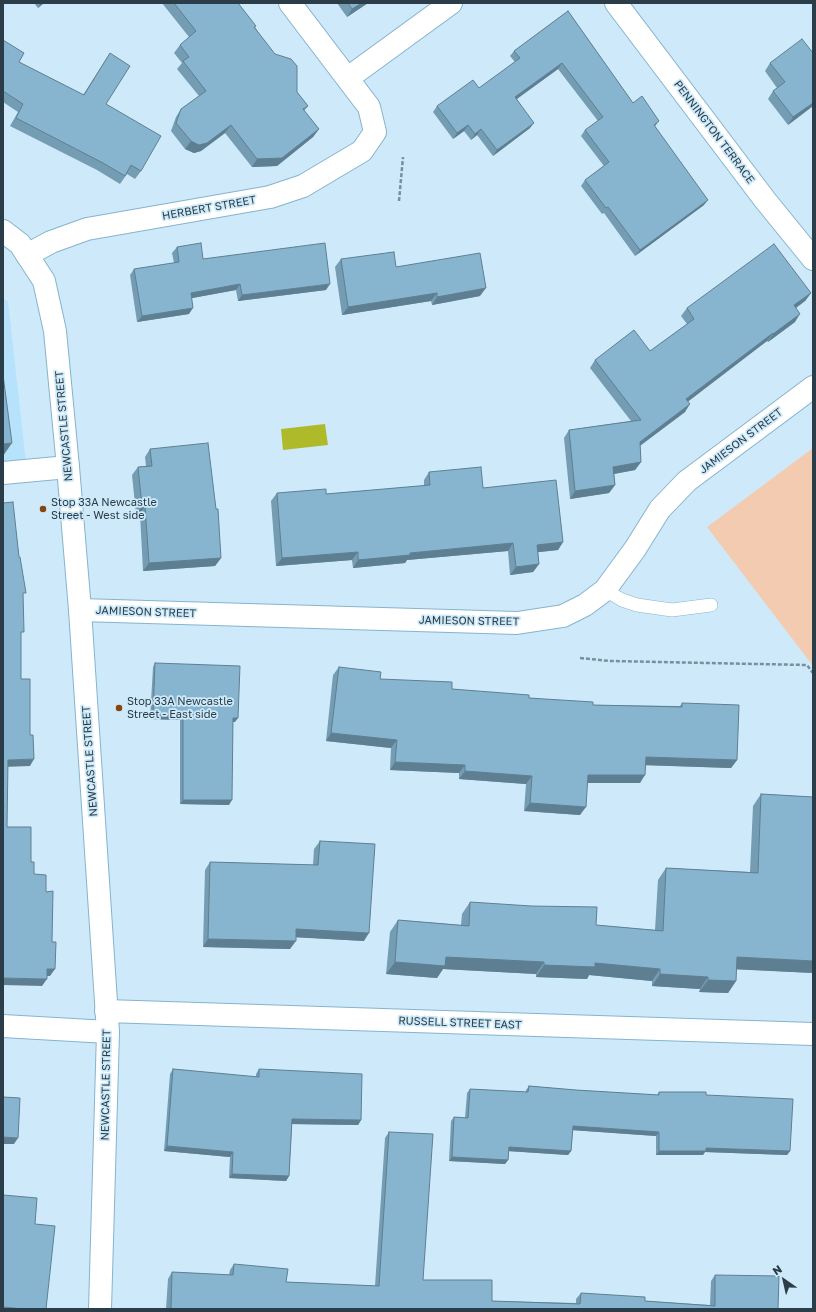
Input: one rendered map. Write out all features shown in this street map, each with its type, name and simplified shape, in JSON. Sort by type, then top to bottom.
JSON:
[{"type":"street","points":[[290,3],[348,78],[451,3]]},
{"type":"street","name":"PENNINGTON TERRACE","points":[[616,3],[766,200],[813,259]]},
{"type":"street","name":"HERBERT STREET","points":[[27,255],[51,242],[87,229],[270,197],[303,186],[362,151],[375,132],[370,106],[348,78]]},
{"type":"street","name":"NEWCASTLE STREET","points":[[3,231],[20,244],[44,281],[56,331],[80,610],[107,1022],[100,1309]]},
{"type":"street","name":"JAMIESON STREET","points":[[80,610],[517,623],[563,616],[585,605],[605,590],[635,549],[660,509],[687,481],[813,387]]},
{"type":"street","points":[[3,473],[68,468]]},
{"type":"street","name":"RUSSELL STREET EAST","points":[[3,1026],[107,1022],[813,1034]]},
{"type":"lane","points":[[605,590],[622,600],[637,605],[672,610],[711,605]]},
{"type":"path","points":[[399,201],[403,157]]},
{"type":"path","points":[[580,658],[610,661],[807,665],[813,674]]},
{"type":"shaded area","points":[[3,299],[8,301],[26,463],[3,465]]},
{"type":"shaded area","points":[[325,424],[328,445],[283,450],[281,429]]},
{"type":"shaded area","points":[[813,448],[813,666],[707,527]]},
{"type":"building","points":[[174,3],[238,3],[275,54],[291,59],[297,66],[297,92],[308,106],[303,109],[319,129],[282,158],[257,159],[231,125],[207,143],[199,145],[191,141],[176,123],[181,109],[206,91],[183,61],[189,57],[180,45],[196,31]]},
{"type":"building","points":[[348,3],[362,3],[352,9]]},
{"type":"building","points":[[568,11],[633,103],[642,96],[659,121],[654,125],[708,200],[640,250],[608,207],[606,208],[585,180],[609,162],[585,130],[603,117],[562,63],[515,97],[534,123],[497,150],[481,129],[475,134],[468,125],[457,133],[437,106],[473,80],[479,88],[520,58],[514,51]]},
{"type":"building","points":[[802,39],[813,53],[813,103],[793,117],[773,91],[785,82],[770,63]]},
{"type":"building","points":[[3,40],[24,53],[19,62],[84,95],[110,53],[130,66],[106,104],[161,136],[141,171],[131,165],[125,176],[16,118],[23,104],[3,91]]},
{"type":"building","points":[[201,243],[203,259],[325,243],[330,284],[242,295],[240,284],[191,293],[193,308],[142,316],[134,269],[179,262],[177,247]]},
{"type":"building","points":[[774,244],[811,293],[794,305],[800,314],[686,399],[690,404],[640,442],[641,462],[613,467],[615,485],[575,491],[569,430],[641,420],[595,360],[634,330],[650,351],[694,319],[687,308]]},
{"type":"building","points":[[394,252],[396,267],[480,253],[486,288],[437,297],[437,293],[348,307],[341,259]]},
{"type":"building","points":[[3,375],[12,443],[3,444]]},
{"type":"building","points":[[208,443],[216,509],[218,509],[221,558],[149,563],[145,506],[142,506],[138,467],[152,466],[150,449]]},
{"type":"building","points":[[481,467],[483,488],[556,480],[563,542],[537,545],[539,564],[516,567],[513,543],[410,553],[410,555],[358,560],[358,552],[282,558],[277,493],[326,489],[326,494],[430,485],[429,472]]},
{"type":"building","points":[[13,502],[19,557],[26,593],[23,593],[24,632],[21,632],[21,679],[30,679],[30,735],[33,735],[34,759],[8,760],[7,827],[31,827],[31,862],[34,862],[34,874],[46,875],[46,892],[53,891],[52,942],[56,942],[55,969],[47,969],[47,979],[3,978],[3,503]]},
{"type":"building","points":[[155,663],[240,666],[238,718],[233,718],[232,800],[183,800],[183,716],[153,715]]},
{"type":"building","points":[[339,667],[381,672],[380,679],[452,682],[452,689],[529,695],[529,698],[593,702],[593,705],[682,707],[682,703],[739,705],[737,760],[646,757],[645,775],[588,775],[586,807],[530,803],[532,776],[465,771],[465,765],[395,762],[397,740],[331,733]]},
{"type":"building","points":[[761,794],[813,797],[813,961],[737,957],[736,981],[708,980],[708,977],[660,974],[660,969],[595,963],[595,967],[544,965],[544,962],[446,957],[445,966],[395,962],[398,920],[469,926],[470,902],[531,906],[597,907],[596,925],[663,931],[666,868],[758,873]]},
{"type":"building","points":[[320,841],[375,844],[369,933],[296,929],[296,941],[208,939],[210,862],[318,865]]},
{"type":"building","points":[[173,1069],[259,1077],[259,1069],[362,1074],[361,1120],[292,1119],[289,1176],[232,1174],[233,1152],[167,1146]]},
{"type":"building","points":[[529,1086],[659,1095],[659,1092],[706,1092],[706,1095],[793,1099],[790,1151],[706,1148],[706,1151],[659,1151],[659,1132],[573,1126],[571,1151],[509,1147],[508,1160],[452,1157],[454,1117],[468,1118],[470,1089],[528,1092]]},
{"type":"building","points":[[3,1097],[20,1098],[18,1138],[3,1137]]},
{"type":"building","points":[[389,1132],[433,1134],[423,1280],[492,1280],[492,1301],[580,1304],[581,1293],[645,1297],[645,1301],[715,1306],[715,1275],[779,1276],[778,1309],[171,1309],[172,1272],[233,1275],[234,1264],[288,1269],[286,1282],[379,1286]]},
{"type":"building","points":[[3,1195],[37,1198],[35,1224],[55,1226],[46,1309],[3,1307]]},
{"type":"place","name":"Stop 33A Newcastle Street - West side","points":[[43,509]]},
{"type":"place","name":"Stop 33A Newcastle Street - East side","points":[[119,708]]}]
